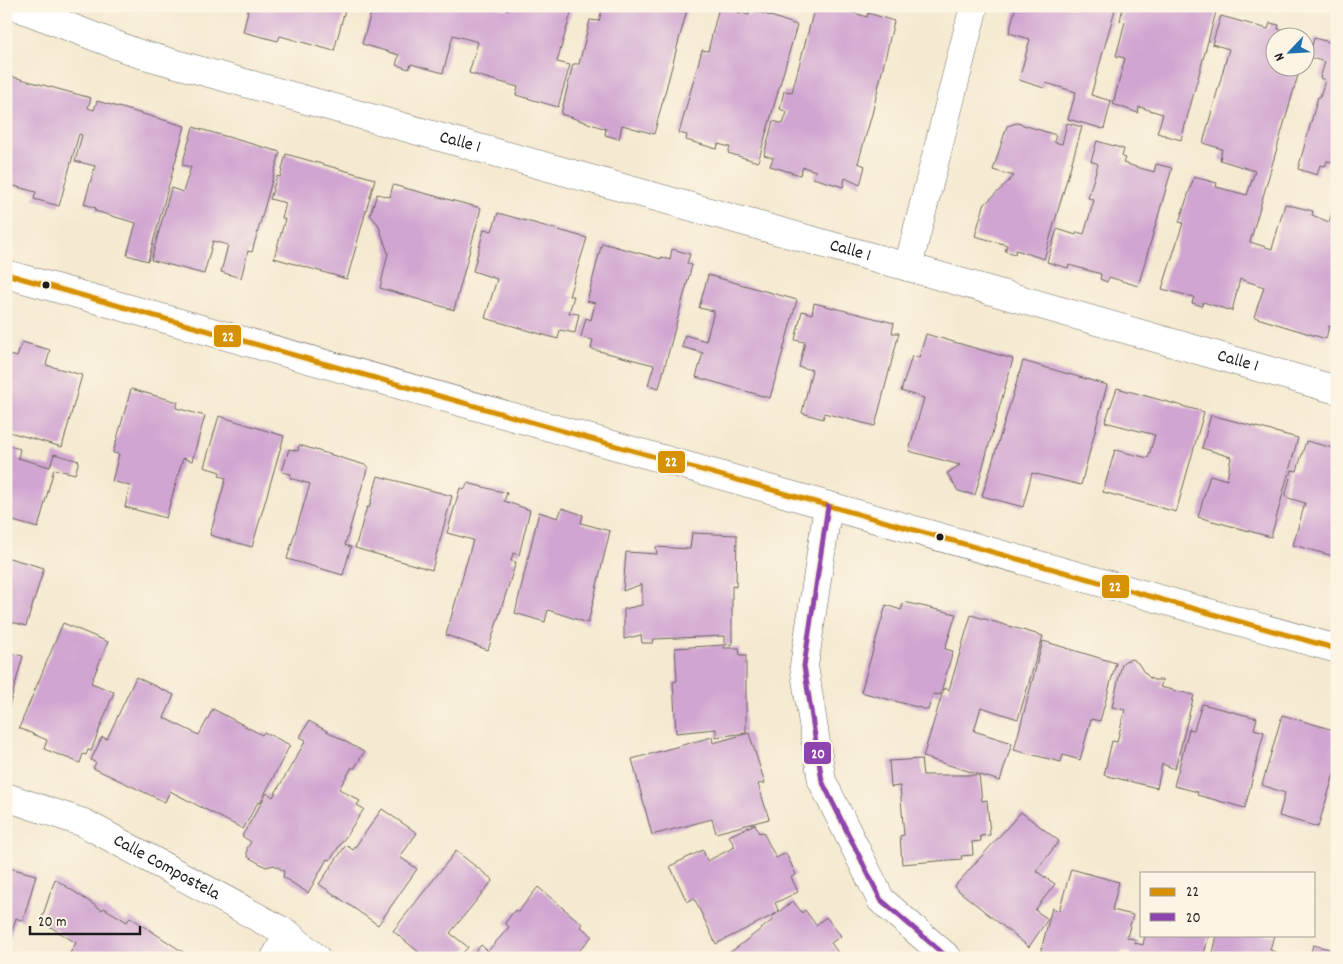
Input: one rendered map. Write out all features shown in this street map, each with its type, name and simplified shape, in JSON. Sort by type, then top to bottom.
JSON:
[{"type":"street","name":"Calle 1","points":[[15,6],[137,53],[908,267],[1337,390]]},
{"type":"street","points":[[908,267],[974,6]]},
{"type":"street","points":[[6,274],[1337,648]]},
{"type":"street","points":[[828,506],[804,666],[822,781],[881,900],[948,958]]},
{"type":"street","name":"Calle Compostela","points":[[6,797],[84,823],[288,934],[316,958]]},
{"type":"street","points":[[275,958],[288,934]]},
{"type":"building","points":[[249,6],[346,6],[334,51],[280,36],[278,41],[243,32]]},
{"type":"building","points":[[373,6],[495,6],[508,10],[509,6],[573,6],[557,62],[570,65],[558,107],[516,95],[518,87],[469,73],[478,42],[453,35],[443,73],[411,64],[409,69],[396,65],[399,55],[362,44]]},
{"type":"building","points":[[603,6],[688,6],[654,134],[622,125],[619,139],[605,135],[606,129],[561,114],[573,64],[579,64],[590,20],[599,21]]},
{"type":"building","points":[[815,6],[834,8],[834,6],[845,6],[845,10],[867,17],[868,13],[894,21],[872,114],[858,163],[865,166],[860,185],[845,178],[843,187],[813,178],[816,171],[803,167],[800,175],[770,166],[773,158],[764,155],[773,121],[783,124],[787,112],[780,109],[784,91],[792,92]]},
{"type":"building","points":[[1016,6],[1116,6],[1091,95],[1111,101],[1104,129],[1068,119],[1076,92],[1046,83],[1044,88],[1019,80],[1030,39],[1009,33]]},
{"type":"building","points":[[1123,6],[1196,6],[1216,12],[1181,140],[1157,133],[1163,114],[1139,107],[1138,113],[1113,104],[1125,58],[1116,56],[1125,22],[1120,21]]},
{"type":"building","points":[[719,7],[749,15],[750,9],[797,25],[758,162],[728,153],[730,147],[718,144],[717,149],[686,140],[687,135],[679,133],[702,50],[708,51]]},
{"type":"building","points":[[1221,16],[1266,28],[1266,78],[1297,78],[1250,242],[1272,249],[1285,204],[1313,211],[1312,215],[1329,222],[1337,198],[1337,328],[1329,326],[1326,339],[1254,317],[1264,287],[1240,279],[1232,311],[1203,302],[1202,306],[1192,303],[1194,297],[1162,289],[1183,223],[1179,222],[1194,177],[1217,183],[1216,187],[1247,195],[1255,171],[1220,160],[1222,149],[1203,143],[1229,49],[1212,44]]},
{"type":"building","points":[[1270,23],[1279,25],[1278,28],[1268,28]]},
{"type":"building","points":[[1316,39],[1337,44],[1337,163],[1327,161],[1325,166],[1320,165],[1317,175],[1298,169],[1318,97],[1320,97],[1325,80],[1320,78],[1325,62],[1316,59]]},
{"type":"building","points":[[6,75],[91,98],[88,108],[94,110],[97,101],[185,126],[148,261],[127,255],[136,223],[95,211],[96,208],[84,204],[95,166],[75,161],[82,135],[79,134],[59,206],[34,199],[36,192],[6,184]]},
{"type":"building","points":[[1017,123],[1056,135],[1054,142],[1062,144],[1067,123],[1082,127],[1044,259],[1016,250],[1015,254],[1005,251],[1007,245],[975,236],[984,205],[1014,176],[993,170],[1007,126]]},
{"type":"building","points":[[193,127],[280,152],[252,252],[248,251],[241,278],[221,272],[228,245],[213,241],[204,274],[151,260],[171,188],[183,192],[191,167],[182,165]]},
{"type":"building","points":[[1097,141],[1124,149],[1122,157],[1125,158],[1123,163],[1154,172],[1156,164],[1172,168],[1138,286],[1109,277],[1107,282],[1100,279],[1101,274],[1069,265],[1068,268],[1047,262],[1057,229],[1076,235],[1077,232],[1084,234],[1094,200],[1088,198],[1098,164],[1091,161]]},
{"type":"building","points":[[286,154],[375,179],[347,279],[274,258],[285,219],[282,218],[286,203],[270,199],[277,176],[280,177]]},
{"type":"building","points":[[393,185],[481,208],[454,310],[380,288],[388,253],[378,224],[370,215],[377,194],[390,197]]},
{"type":"building","points":[[498,213],[587,238],[569,296],[574,296],[569,313],[579,314],[575,333],[560,330],[558,339],[485,318],[497,279],[473,271],[484,229],[492,231]]},
{"type":"building","points":[[602,243],[661,259],[661,257],[670,260],[672,249],[690,254],[687,264],[692,265],[659,388],[648,385],[654,365],[591,349],[593,340],[581,337],[586,318],[591,320],[595,303],[587,301]]},
{"type":"building","points":[[708,275],[797,300],[770,398],[696,377],[703,353],[682,347],[685,335],[706,341],[714,311],[699,308]]},
{"type":"building","points":[[814,303],[894,323],[892,333],[899,333],[875,426],[824,413],[823,419],[802,413],[812,370],[799,367],[805,342],[795,340],[802,311],[812,314]]},
{"type":"building","points":[[926,334],[1013,359],[975,495],[958,491],[947,473],[960,465],[909,451],[924,398],[901,391],[912,356],[919,358]]},
{"type":"building","points":[[22,342],[50,350],[46,365],[82,375],[62,447],[6,431],[6,354],[17,357]]},
{"type":"building","points":[[1023,361],[1107,385],[1081,485],[1032,473],[1023,507],[982,496]]},
{"type":"building","points":[[1117,388],[1204,412],[1176,512],[1103,492],[1115,450],[1148,458],[1155,435],[1105,422]]},
{"type":"building","points":[[131,389],[178,402],[176,408],[205,416],[192,461],[183,458],[166,518],[125,507],[130,486],[112,481],[119,454],[113,453]]},
{"type":"building","points":[[1211,415],[1298,438],[1271,537],[1198,517],[1210,475],[1227,480],[1231,457],[1202,448]]},
{"type":"building","points":[[219,416],[284,436],[252,547],[210,535],[226,478],[219,476],[220,472],[204,467]]},
{"type":"building","points":[[1306,441],[1337,449],[1337,557],[1293,545],[1305,503],[1285,497],[1292,470],[1297,471]]},
{"type":"building","points":[[6,445],[20,449],[18,458],[50,467],[54,454],[79,461],[75,474],[54,469],[38,528],[6,519]]},
{"type":"building","points":[[299,445],[368,466],[345,545],[351,547],[343,575],[287,559],[310,484],[290,478],[291,474],[282,472],[289,449],[298,451]]},
{"type":"building","points":[[378,476],[452,496],[432,570],[355,548]]},
{"type":"building","points":[[467,483],[507,493],[504,501],[530,510],[519,555],[513,553],[511,561],[516,562],[488,650],[446,635],[473,540],[447,533],[460,488],[465,489]]},
{"type":"building","points":[[562,508],[583,515],[581,523],[610,531],[588,623],[548,610],[545,622],[515,613],[539,512],[558,518]]},
{"type":"building","points":[[692,533],[737,535],[736,587],[732,586],[732,644],[725,645],[725,636],[654,639],[653,643],[642,643],[641,635],[624,639],[624,609],[642,605],[642,584],[623,591],[626,552],[657,554],[656,547],[690,549]]},
{"type":"building","points":[[6,557],[44,568],[26,626],[12,622],[8,636],[6,635]]},
{"type":"building","points":[[904,602],[956,614],[945,649],[953,651],[940,695],[933,694],[928,710],[861,692],[886,605],[901,610]]},
{"type":"building","points":[[971,615],[1043,636],[1018,719],[981,707],[974,731],[1012,743],[1000,781],[923,757],[944,688],[949,690]]},
{"type":"building","points":[[63,623],[108,642],[91,683],[114,692],[91,751],[88,750],[86,755],[83,754],[80,763],[44,749],[47,740],[19,728]]},
{"type":"building","points":[[1043,641],[1116,663],[1100,721],[1091,719],[1080,760],[1063,755],[1061,762],[1014,750]]},
{"type":"building","points":[[724,645],[724,648],[739,648],[740,655],[746,655],[746,733],[716,737],[716,729],[676,733],[673,682],[677,681],[675,648]]},
{"type":"building","points":[[6,652],[23,656],[7,714],[6,714]]},
{"type":"building","points":[[1132,659],[1138,663],[1150,678],[1163,680],[1160,687],[1194,695],[1175,769],[1162,764],[1157,788],[1104,775],[1112,741],[1117,742],[1125,710],[1112,707],[1122,664]]},
{"type":"building","points":[[136,677],[174,695],[164,718],[199,735],[213,709],[262,735],[264,732],[290,745],[260,803],[258,802],[243,829],[170,791],[165,802],[93,768],[96,763],[91,760],[102,737],[107,739]]},
{"type":"building","points":[[1202,704],[1257,718],[1254,729],[1264,732],[1245,808],[1197,795],[1198,792],[1174,786],[1189,729],[1194,730]]},
{"type":"building","points":[[1282,715],[1337,731],[1337,764],[1318,827],[1279,816],[1285,793],[1262,785]]},
{"type":"building","points":[[309,721],[364,752],[354,769],[352,767],[339,789],[360,801],[357,805],[364,809],[330,860],[327,859],[308,893],[283,877],[284,871],[274,865],[266,867],[248,857],[247,848],[251,842],[242,836],[267,793],[273,797],[306,740],[300,737]]},
{"type":"building","points":[[749,733],[765,783],[758,784],[769,819],[716,833],[712,819],[652,835],[632,759],[712,737],[713,743]]},
{"type":"building","points":[[921,759],[923,775],[979,775],[982,801],[987,800],[990,835],[980,836],[981,841],[972,842],[973,855],[961,856],[962,859],[902,864],[900,836],[904,835],[900,786],[891,787],[889,761]]},
{"type":"building","points":[[382,809],[417,833],[400,857],[417,869],[378,925],[319,884],[346,845],[353,850]]},
{"type":"building","points":[[1021,812],[1059,841],[1036,871],[1055,884],[1035,910],[1048,919],[1029,947],[954,887]]},
{"type":"building","points":[[755,824],[759,833],[763,832],[776,858],[786,853],[796,875],[791,877],[798,892],[775,903],[779,912],[716,944],[694,898],[687,902],[670,866],[703,850],[707,861],[735,847],[729,836]]},
{"type":"building","points":[[456,851],[493,880],[450,933],[468,947],[459,958],[426,958],[393,931]]},
{"type":"building","points":[[6,867],[36,875],[23,921],[16,918],[7,948]]},
{"type":"building","points":[[1071,869],[1119,882],[1112,910],[1133,915],[1127,937],[1136,940],[1135,943],[1143,945],[1145,936],[1209,936],[1203,958],[1131,958],[1132,954],[1122,951],[1120,958],[1039,958],[1052,908],[1059,911]]},
{"type":"building","points":[[55,879],[102,910],[104,908],[127,922],[130,917],[192,958],[67,958],[76,943],[41,921]]},
{"type":"building","points":[[538,887],[582,924],[580,926],[592,936],[573,958],[470,958],[481,945],[488,951],[509,927],[505,923],[515,910],[518,912]]},
{"type":"building","points":[[793,901],[802,913],[805,910],[816,925],[826,917],[841,936],[831,943],[842,958],[729,958],[727,955],[774,919],[772,917]]},
{"type":"building","points":[[1217,936],[1274,936],[1270,950],[1278,953],[1276,958],[1212,958]]},
{"type":"building","points":[[1313,945],[1337,951],[1337,958],[1303,958],[1304,954],[1310,956]]},
{"type":"transit line","name":"22","points":[[6,274],[1337,649]]},
{"type":"transit line","name":"20","points":[[828,506],[804,666],[822,781],[881,900],[948,958]]}]
